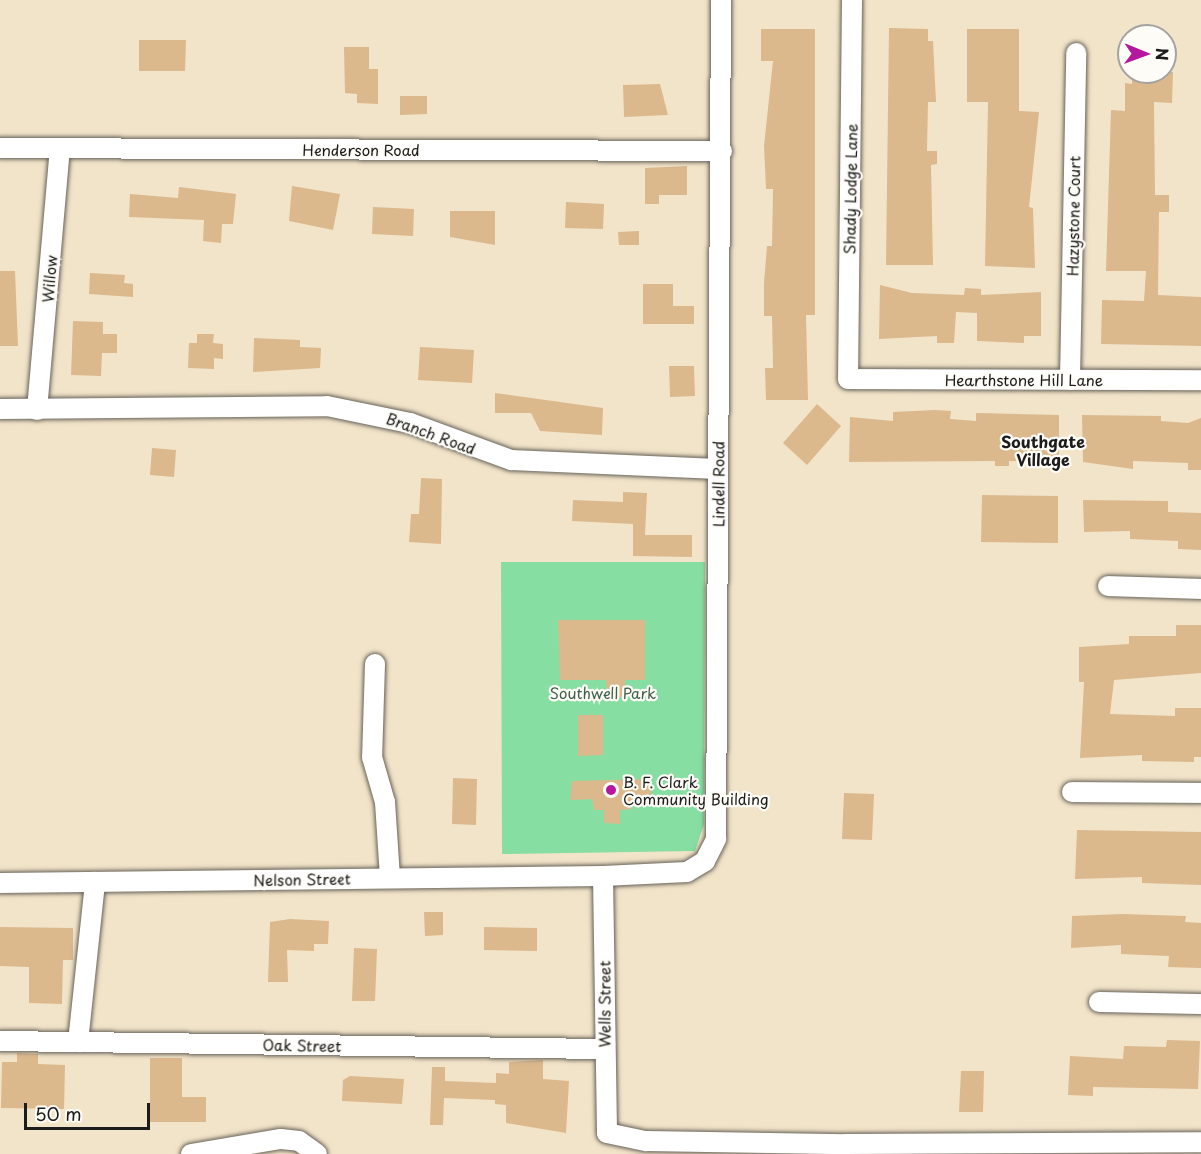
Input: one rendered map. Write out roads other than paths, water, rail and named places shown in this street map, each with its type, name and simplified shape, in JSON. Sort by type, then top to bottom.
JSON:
[{"type":"street","name":"Lindell Road","points":[[603,876],[687,872],[705,861],[716,839],[722,151],[721,0]]},
{"type":"street","name":"Shady Lodge Lane","points":[[848,379],[852,0]]},
{"type":"street","name":"Hazystone Court","points":[[1070,380],[1076,53]]},
{"type":"street","name":"Henderson Road","points":[[0,148],[722,151]]},
{"type":"street","name":"Willow","points":[[37,410],[60,149]]},
{"type":"street","name":"Hearthstone Hill Lane","points":[[848,379],[1201,381]]},
{"type":"street","name":"Branch Road","points":[[0,409],[327,406],[410,423],[511,460],[718,469]]},
{"type":"street","points":[[1108,586],[1201,589]]},
{"type":"street","points":[[375,664],[372,758],[385,802],[390,878]]},
{"type":"street","points":[[1072,792],[1201,793]]},
{"type":"street","name":"Nelson Street","points":[[0,883],[603,876]]},
{"type":"street","name":"Wells Street","points":[[603,876],[607,1133],[646,1141],[846,1144],[1201,1142]]},
{"type":"street","points":[[78,1042],[95,882]]},
{"type":"street","points":[[1099,1002],[1201,1004]]},
{"type":"street","name":"Oak Street","points":[[0,1041],[604,1049]]},
{"type":"street","points":[[191,1154],[281,1138],[299,1141],[317,1154]]},
{"type":"place","name":"B. F. Clark Community Building","points":[[611,790]]},
{"type":"district","name":"Southgate Village","points":[[1043,450]]},
{"type":"park label","name":"Southwell Park","points":[[603,693]]}]
